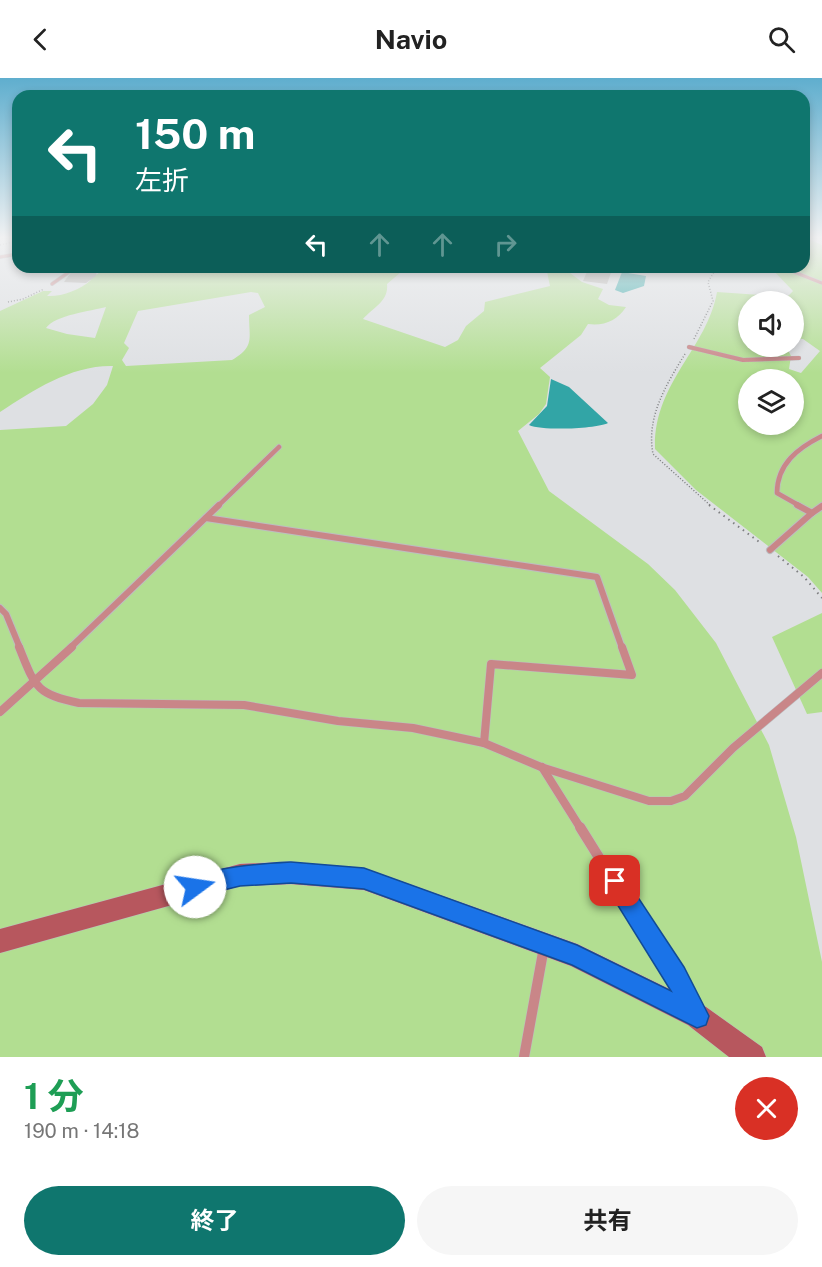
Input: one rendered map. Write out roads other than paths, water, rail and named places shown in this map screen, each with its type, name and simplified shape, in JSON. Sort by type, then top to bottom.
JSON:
[{"type":"street","points":[[0,941],[240,875],[291,873],[364,879],[577,956],[697,1016],[752,1057]]},
{"type":"lane","points":[[52,284],[55,282]]},
{"type":"lane","points":[[689,347],[743,360],[799,358]]},
{"type":"lane","points":[[812,513],[777,493],[778,477],[797,453],[822,436]]},
{"type":"lane","points":[[0,712],[34,683],[279,447]]},
{"type":"lane","points":[[770,550],[822,506]]},
{"type":"lane","points":[[206,518],[597,577],[632,675],[491,664],[484,742]]},
{"type":"lane","points":[[0,608],[6,614],[34,683],[55,698],[79,703],[244,705],[338,721],[413,728],[484,742],[542,767],[649,801],[671,801],[685,796],[734,748],[822,673]]},
{"type":"lane","points":[[542,767],[675,975],[697,1016]]},
{"type":"lane","points":[[524,1057],[545,944]]},
{"type":"water","points":[[618,282],[645,282],[644,286],[623,293],[615,290]]},
{"type":"water","points":[[551,379],[569,387],[608,423],[592,427],[569,428],[529,425],[547,406]]}]
